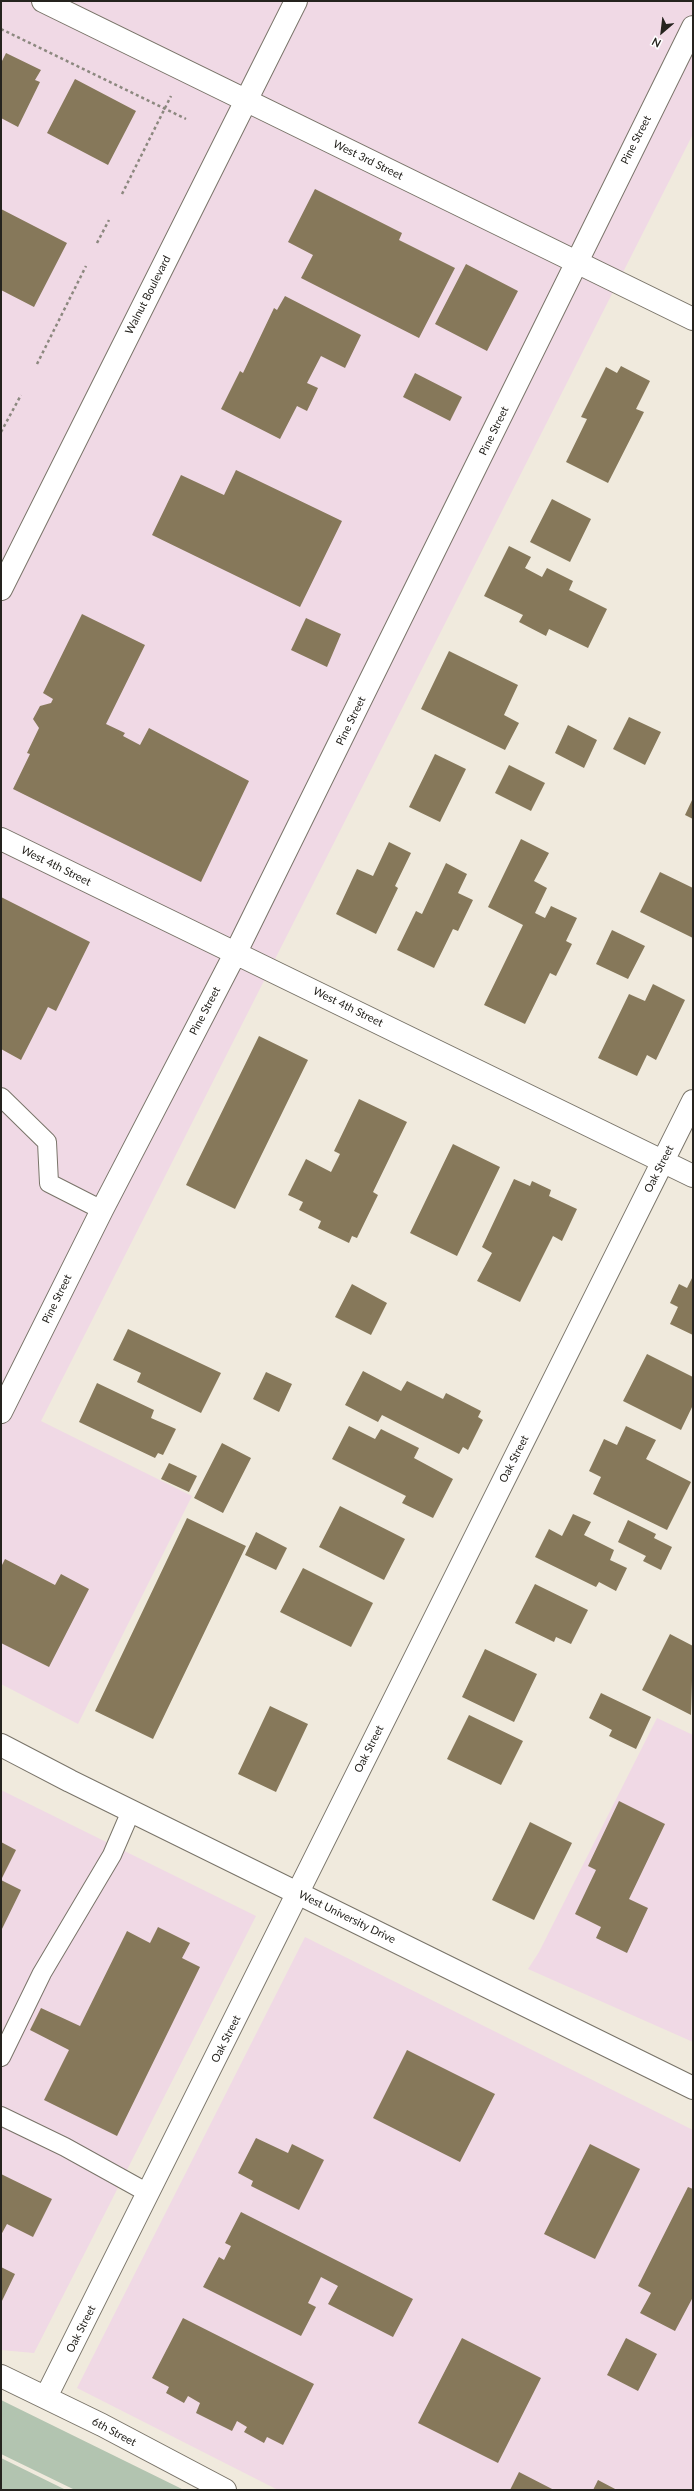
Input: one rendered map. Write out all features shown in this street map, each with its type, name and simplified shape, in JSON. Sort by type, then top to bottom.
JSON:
[{"type":"street","name":"West 3rd Street","points":[[43,1],[577,264],[693,319]]},
{"type":"street","name":"Walnut Boulevard","points":[[1,589],[244,100],[296,1]]},
{"type":"street","name":"Pine Street","points":[[1,1412],[102,1210],[236,952],[693,27]]},
{"type":"street","name":"West 4th Street","points":[[1,839],[236,952],[693,1176]]},
{"type":"street","name":"Oak Street","points":[[46,2397],[693,1101]]},
{"type":"street","name":"West University Drive","points":[[1,1745],[131,1811],[693,2088]]},
{"type":"street","name":"6th Street","points":[[1,2376],[46,2397],[224,2490]]},
{"type":"lane","points":[[1,1097],[47,1142],[49,1183],[102,1210]]},
{"type":"lane","points":[[1,2057],[42,1973],[112,1855],[131,1811]]},
{"type":"lane","points":[[1,2116],[65,2147],[148,2194]]},
{"type":"path","points":[[1,29],[186,118]]},
{"type":"path","points":[[122,194],[171,95]]},
{"type":"path","points":[[97,243],[108,220]]},
{"type":"path","points":[[37,364],[86,266]]},
{"type":"path","points":[[1,432],[21,395]]},
{"type":"shaded area","points":[[1,1],[693,1],[693,134],[41,1421],[192,1496],[78,1724],[1,1684]]},
{"type":"shaded area","points":[[657,1718],[693,1735],[693,2042],[528,1969],[539,1952]]},
{"type":"shaded area","points":[[1,1790],[256,1916],[34,2353],[1,2350]]},
{"type":"shaded area","points":[[305,1937],[693,2130],[693,2490],[278,2490],[77,2388]]},
{"type":"green space","points":[[1,2400],[184,2490],[75,2490],[1,2454]]},
{"type":"green space","points":[[1,2458],[66,2490],[1,2490]]},
{"type":"building","points":[[6,53],[41,70],[35,80],[40,82],[18,127],[1,118],[1,63]]},
{"type":"building","points":[[75,79],[136,111],[108,165],[47,133]]},
{"type":"building","points":[[315,189],[402,233],[399,240],[455,268],[419,338],[301,278],[313,255],[288,242]]},
{"type":"building","points":[[1,209],[67,243],[34,307],[1,290]]},
{"type":"building","points":[[466,264],[518,291],[487,351],[435,324]]},
{"type":"building","points":[[285,296],[361,335],[345,368],[321,356],[307,383],[318,388],[307,411],[297,406],[280,439],[221,409],[240,371],[243,373],[274,308],[277,310]]},
{"type":"building","points":[[621,366],[650,381],[636,409],[644,412],[608,483],[566,462],[587,419],[581,417],[606,367],[617,373]]},
{"type":"building","points":[[415,373],[462,397],[450,421],[403,397]]},
{"type":"building","points":[[236,470],[342,521],[300,607],[152,535],[181,475],[224,495]]},
{"type":"building","points":[[552,499],[591,519],[570,562],[530,542]]},
{"type":"building","points":[[509,546],[531,557],[525,568],[542,577],[547,568],[573,581],[569,590],[607,609],[588,648],[549,629],[546,636],[519,622],[523,615],[484,596]]},
{"type":"building","points":[[82,614],[145,645],[106,724],[125,733],[123,736],[140,745],[149,728],[249,781],[201,882],[13,789],[30,754],[27,753],[39,728],[33,719],[40,706],[51,703],[53,699],[43,693]]},
{"type":"building","points":[[306,618],[341,634],[327,667],[291,650]]},
{"type":"building","points":[[449,651],[518,685],[504,715],[519,723],[505,750],[421,709]]},
{"type":"building","points":[[629,717],[661,732],[645,765],[613,749]]},
{"type":"building","points":[[568,725],[597,740],[584,768],[555,753]]},
{"type":"building","points":[[435,754],[466,769],[440,822],[409,807]]},
{"type":"building","points":[[509,765],[545,783],[531,811],[495,793]]},
{"type":"building","points":[[693,798],[693,819],[685,815]]},
{"type":"building","points":[[521,839],[549,853],[534,881],[547,888],[535,913],[545,918],[551,906],[577,918],[566,941],[572,944],[556,976],[550,973],[525,1024],[484,1005],[523,925],[488,907]]},
{"type":"building","points":[[389,842],[411,853],[395,886],[398,888],[376,934],[336,914],[357,869],[373,876]]},
{"type":"building","points":[[446,863],[467,874],[458,893],[473,900],[458,931],[453,929],[434,968],[397,950],[416,911],[422,914]]},
{"type":"building","points":[[660,872],[693,888],[693,938],[640,912]]},
{"type":"building","points":[[1,897],[90,942],[56,1011],[48,1007],[21,1060],[1,1049]]},
{"type":"building","points":[[612,930],[645,946],[628,979],[596,964]]},
{"type":"building","points":[[653,984],[685,1000],[656,1060],[647,1055],[637,1076],[598,1058],[629,994],[645,1001]]},
{"type":"building","points":[[259,1036],[308,1060],[235,1209],[186,1185]]},
{"type":"building","points":[[359,1099],[407,1122],[373,1192],[378,1195],[357,1238],[352,1236],[349,1243],[318,1228],[321,1221],[299,1210],[303,1202],[288,1195],[306,1159],[331,1172],[340,1154],[334,1151]]},
{"type":"building","points":[[453,1144],[500,1167],[457,1256],[410,1233]]},
{"type":"building","points":[[514,1179],[530,1186],[532,1181],[551,1190],[549,1196],[577,1209],[562,1241],[553,1236],[520,1302],[477,1281],[492,1253],[482,1247]]},
{"type":"building","points":[[693,1276],[693,1335],[670,1324],[678,1307],[670,1303],[679,1284],[687,1288]]},
{"type":"building","points":[[352,1284],[387,1303],[371,1335],[335,1317]]},
{"type":"building","points":[[128,1329],[221,1373],[201,1413],[137,1382],[141,1373],[113,1360]]},
{"type":"building","points":[[647,1354],[693,1377],[693,1405],[681,1430],[623,1401]]},
{"type":"building","points":[[363,1371],[401,1391],[407,1381],[443,1399],[446,1393],[481,1411],[478,1417],[483,1420],[468,1450],[463,1447],[459,1454],[382,1415],[378,1422],[345,1405]]},
{"type":"building","points":[[266,1372],[292,1384],[279,1412],[253,1399]]},
{"type":"building","points":[[97,1383],[154,1410],[151,1418],[176,1429],[163,1455],[158,1453],[155,1458],[79,1422]]},
{"type":"building","points":[[349,1426],[375,1439],[381,1429],[419,1448],[414,1458],[453,1479],[433,1518],[402,1503],[406,1496],[332,1459]]},
{"type":"building","points":[[626,1426],[656,1440],[646,1459],[691,1482],[667,1530],[593,1494],[601,1477],[589,1471],[604,1439],[617,1445]]},
{"type":"building","points":[[222,1443],[251,1458],[223,1513],[194,1498]]},
{"type":"building","points":[[169,1463],[197,1476],[189,1492],[161,1479]]},
{"type":"building","points":[[340,1506],[405,1539],[384,1580],[319,1547]]},
{"type":"building","points":[[573,1514],[591,1522],[584,1535],[614,1550],[610,1560],[627,1568],[616,1591],[599,1582],[596,1587],[535,1557],[549,1529],[562,1536]]},
{"type":"building","points":[[187,1518],[246,1546],[153,1739],[95,1711]]},
{"type":"building","points":[[628,1520],[656,1534],[654,1538],[672,1547],[661,1570],[643,1561],[646,1556],[618,1542]]},
{"type":"building","points":[[256,1532],[287,1548],[276,1570],[245,1555]]},
{"type":"building","points":[[5,1559],[55,1585],[61,1574],[89,1589],[49,1667],[1,1643],[1,1567]]},
{"type":"building","points":[[303,1568],[373,1603],[351,1647],[280,1612]]},
{"type":"building","points":[[535,1584],[588,1610],[571,1644],[556,1637],[554,1642],[515,1623]]},
{"type":"building","points":[[670,1634],[693,1646],[691,1715],[642,1690]]},
{"type":"building","points":[[485,1649],[537,1674],[514,1722],[462,1697]]},
{"type":"building","points":[[601,1693],[651,1717],[636,1749],[609,1736],[612,1730],[589,1718]]},
{"type":"building","points":[[270,1706],[308,1724],[276,1792],[238,1774]]},
{"type":"building","points":[[469,1715],[523,1741],[501,1785],[447,1759]]},
{"type":"building","points":[[619,1801],[665,1824],[629,1899],[648,1908],[627,1953],[596,1938],[601,1927],[575,1914],[596,1870],[588,1866]]},
{"type":"building","points":[[530,1822],[572,1843],[534,1920],[492,1900]]},
{"type":"building","points":[[1,1842],[16,1850],[1,1880]]},
{"type":"building","points":[[1,1880],[21,1890],[1,1931]]},
{"type":"building","points":[[158,1927],[190,1943],[182,1958],[200,1967],[117,2136],[44,2100],[69,2050],[30,2030],[41,2008],[80,2026],[127,1931],[150,1943]]},
{"type":"building","points":[[407,2050],[495,2094],[460,2162],[373,2118]]},
{"type":"building","points":[[256,2138],[288,2153],[292,2144],[324,2160],[299,2210],[251,2186],[253,2181],[238,2173]]},
{"type":"building","points":[[590,2144],[640,2169],[595,2259],[544,2234]]},
{"type":"building","points":[[1,2174],[52,2199],[33,2237],[7,2224],[1,2235]]},
{"type":"building","points":[[688,2187],[693,2189],[693,2297],[675,2331],[640,2313],[651,2293],[638,2286]]},
{"type":"building","points":[[241,2212],[413,2299],[393,2337],[328,2304],[338,2286],[321,2277],[308,2303],[316,2307],[301,2336],[203,2287],[219,2257],[224,2260],[231,2246],[225,2243]]},
{"type":"building","points":[[1,2267],[15,2274],[1,2303]]},
{"type":"building","points":[[183,2318],[314,2384],[283,2445],[267,2437],[264,2443],[244,2432],[247,2427],[237,2421],[232,2431],[196,2413],[200,2403],[188,2396],[184,2403],[166,2393],[169,2387],[152,2378]]},
{"type":"building","points":[[462,2338],[541,2378],[498,2463],[418,2423]]},
{"type":"building","points":[[626,2338],[657,2354],[638,2391],[607,2375]]},
{"type":"building","points":[[519,2472],[554,2490],[510,2490]]},
{"type":"building","points":[[598,2480],[617,2490],[593,2490]]}]
